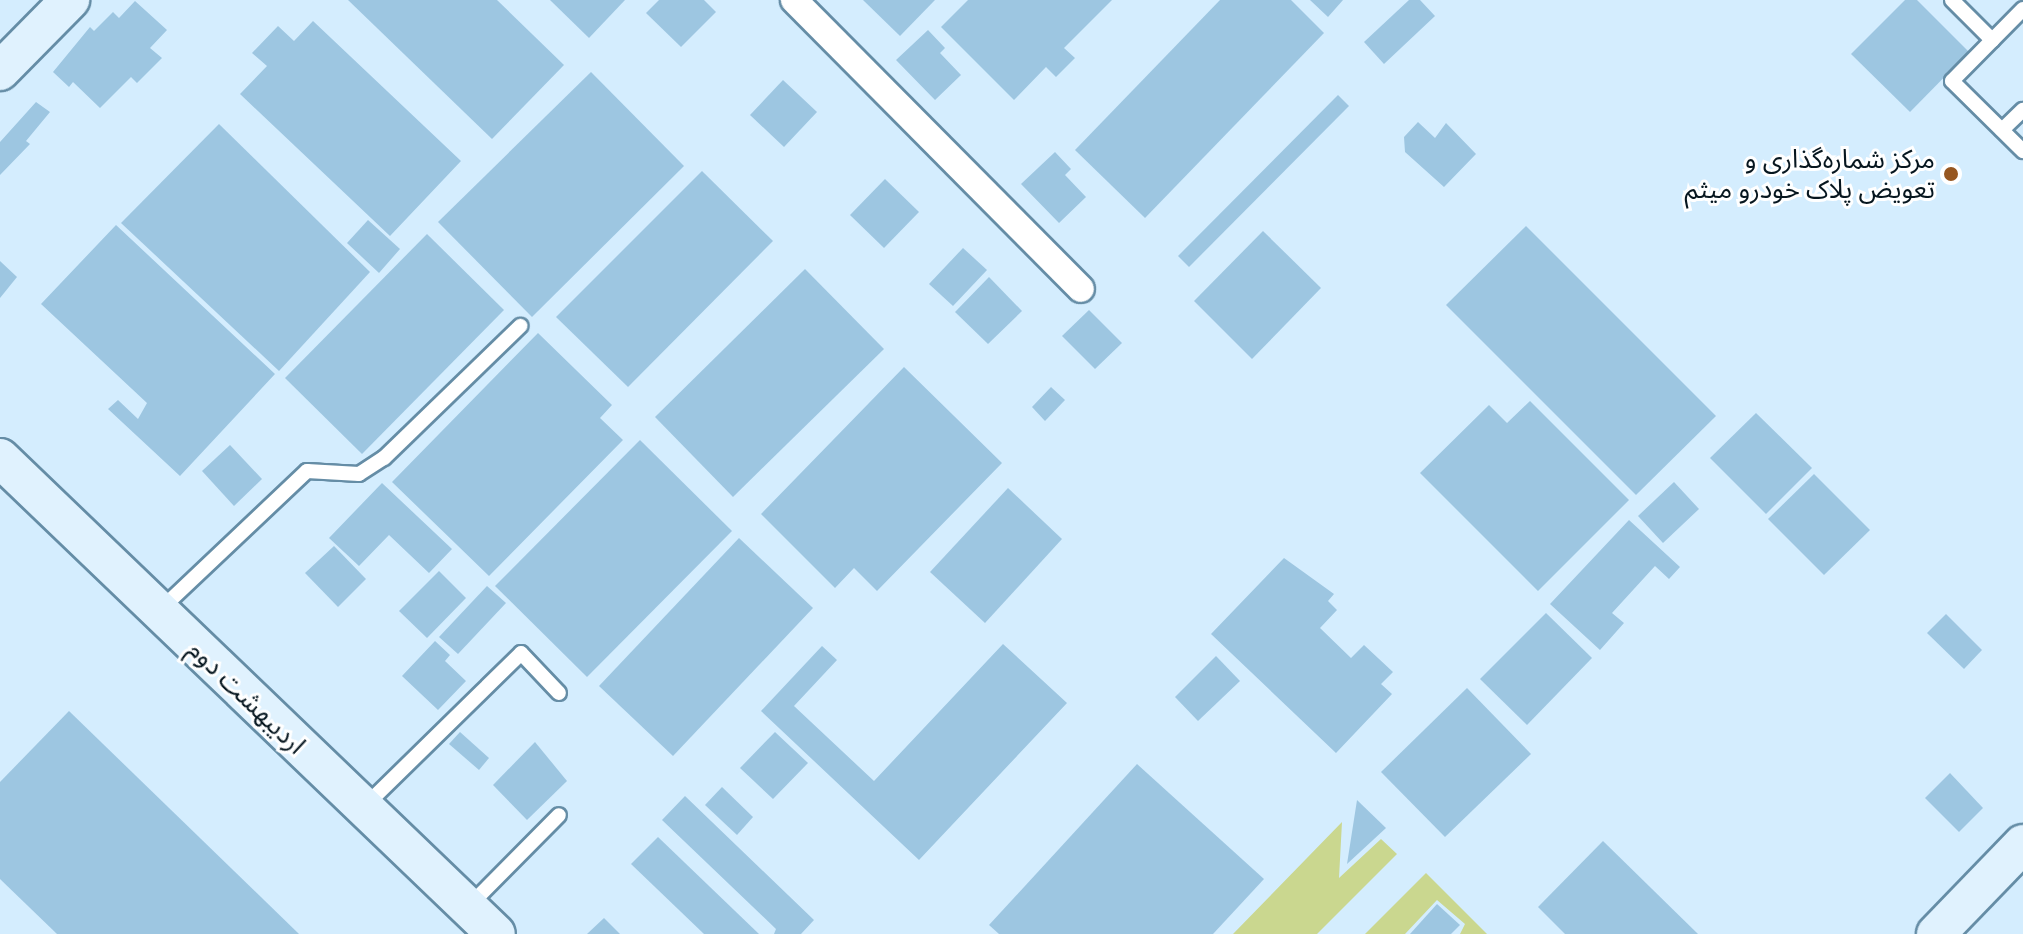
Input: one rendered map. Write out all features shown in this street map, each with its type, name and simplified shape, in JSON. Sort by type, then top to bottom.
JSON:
[{"type":"street","points":[[0,71],[70,0]]},
{"type":"street","points":[[794,0],[1081,289]]},
{"type":"street","name":"اردیبهشت دوم","points":[[0,458],[157,612],[496,934]]},
{"type":"street","points":[[1936,934],[2023,844]]},
{"type":"lane","points":[[1952,0],[1992,40]]},
{"type":"lane","points":[[2023,9],[1952,81],[2023,151]]},
{"type":"lane","points":[[2002,130],[2023,110]]},
{"type":"lane","points":[[157,612],[307,471],[359,474],[384,458],[520,326]]},
{"type":"lane","points":[[363,808],[521,653],[559,693]]},
{"type":"lane","points":[[468,908],[559,815]]},
{"type":"green space","points":[[1342,822],[1339,878],[1381,839],[1397,854],[1317,934],[1233,934]]},
{"type":"green space","points":[[1426,873],[1487,934],[1460,934],[1465,924],[1437,900],[1405,934],[1365,934]]},
{"type":"building","points":[[348,0],[497,0],[564,65],[492,139]]},
{"type":"building","points":[[550,0],[625,0],[589,38]]},
{"type":"building","points":[[659,0],[704,0],[716,12],[681,47],[646,13]]},
{"type":"building","points":[[863,0],[935,0],[900,36]]},
{"type":"building","points":[[968,0],[1112,0],[1064,48],[1075,58],[1056,77],[1046,67],[1014,100],[941,27]]},
{"type":"building","points":[[1220,0],[1291,0],[1324,33],[1145,218],[1075,150]]},
{"type":"building","points":[[1310,0],[1343,0],[1328,17]]},
{"type":"building","points":[[1409,0],[1420,0],[1435,16],[1384,64],[1364,42]]},
{"type":"building","points":[[1905,0],[1917,0],[1969,52],[1910,112],[1851,54]]},
{"type":"building","points":[[135,1],[167,30],[150,48],[162,58],[137,83],[131,77],[100,108],[73,82],[69,87],[53,72],[90,27],[94,31],[113,12],[119,18]]},
{"type":"building","points":[[313,21],[461,161],[390,236],[240,94],[267,66],[252,53],[278,26],[294,41]]},
{"type":"building","points":[[928,30],[945,48],[940,53],[961,75],[935,100],[896,60]]},
{"type":"building","points":[[591,72],[684,166],[532,317],[438,222]]},
{"type":"building","points":[[783,80],[817,112],[784,147],[750,115]]},
{"type":"building","points":[[1338,95],[1349,106],[1189,267],[1178,256]]},
{"type":"building","points":[[36,102],[50,112],[26,141],[30,144],[0,175],[0,142]]},
{"type":"building","points":[[1418,122],[1435,138],[1446,123],[1476,154],[1444,187],[1405,152],[1404,137]]},
{"type":"building","points":[[219,124],[370,272],[279,371],[121,223]]},
{"type":"building","points":[[1055,152],[1071,169],[1065,175],[1086,197],[1059,223],[1021,184]]},
{"type":"building","points":[[702,171],[773,241],[628,387],[556,317]]},
{"type":"building","points":[[885,179],[919,212],[884,248],[850,215]]},
{"type":"building","points":[[368,220],[400,249],[379,273],[347,243]]},
{"type":"building","points":[[116,225],[275,374],[180,476],[108,409],[118,400],[138,419],[147,403],[41,304]]},
{"type":"building","points":[[1526,226],[1716,416],[1636,495],[1446,305]]},
{"type":"building","points":[[1263,231],[1321,288],[1252,359],[1194,301]]},
{"type":"building","points":[[427,234],[504,310],[362,454],[285,378]]},
{"type":"building","points":[[963,248],[987,270],[953,306],[929,284]]},
{"type":"building","points":[[0,261],[17,277],[0,298]]},
{"type":"building","points":[[805,269],[884,349],[733,497],[655,417]]},
{"type":"building","points":[[989,277],[1022,311],[988,344],[955,312]]},
{"type":"building","points":[[1089,310],[1122,343],[1095,369],[1062,336]]},
{"type":"building","points":[[538,333],[612,405],[600,418],[623,440],[489,576],[392,482]]},
{"type":"building","points":[[904,367],[1002,463],[877,591],[854,568],[835,588],[761,514]]},
{"type":"building","points":[[1051,387],[1065,400],[1045,421],[1032,407]]},
{"type":"building","points":[[1530,401],[1629,500],[1538,591],[1420,473],[1489,405],[1507,423]]},
{"type":"building","points":[[1756,413],[1812,468],[1766,514],[1710,458]]},
{"type":"building","points":[[640,440],[732,531],[587,677],[495,586]]},
{"type":"building","points":[[230,445],[262,479],[234,506],[202,471]]},
{"type":"building","points":[[1814,474],[1870,530],[1824,575],[1768,519]]},
{"type":"building","points":[[1674,482],[1699,509],[1663,543],[1638,516]]},
{"type":"building","points":[[382,483],[452,549],[429,573],[389,535],[359,566],[329,538]]},
{"type":"building","points":[[1008,488],[1062,539],[985,623],[930,572]]},
{"type":"building","points":[[1629,520],[1680,567],[1669,579],[1655,566],[1612,613],[1624,623],[1600,650],[1550,604]]},
{"type":"building","points":[[739,538],[813,608],[673,756],[599,686]]},
{"type":"building","points":[[334,546],[366,579],[338,607],[305,573]]},
{"type":"building","points":[[1284,558],[1334,594],[1328,601],[1337,610],[1320,628],[1351,658],[1364,645],[1393,672],[1381,684],[1392,694],[1336,753],[1211,634]]},
{"type":"building","points":[[439,571],[466,598],[427,638],[399,611]]},
{"type":"building","points":[[487,586],[506,603],[458,654],[439,637]]},
{"type":"building","points":[[1546,613],[1592,658],[1527,725],[1480,679]]},
{"type":"building","points":[[1946,614],[1982,650],[1964,669],[1927,633]]},
{"type":"building","points":[[435,641],[450,655],[445,661],[466,681],[438,710],[402,676]]},
{"type":"building","points":[[1003,644],[1067,703],[919,860],[761,711],[822,646],[837,660],[794,706],[874,781]]},
{"type":"building","points":[[1216,656],[1240,681],[1198,721],[1175,697]]},
{"type":"building","points":[[1467,688],[1531,754],[1445,837],[1381,772]]},
{"type":"building","points":[[69,711],[299,934],[57,934],[0,879],[0,782]]},
{"type":"building","points":[[460,732],[489,758],[479,770],[449,744]]},
{"type":"building","points":[[775,732],[808,763],[773,799],[740,768]]},
{"type":"building","points":[[535,742],[567,781],[527,820],[493,785]]},
{"type":"building","points":[[1137,764],[1264,879],[1213,934],[999,934],[989,925]]},
{"type":"building","points":[[1950,773],[1983,808],[1959,832],[1925,798]]},
{"type":"building","points":[[722,787],[753,817],[737,835],[705,805]]},
{"type":"building","points":[[685,796],[814,920],[801,934],[774,934],[776,929],[662,820]]},
{"type":"building","points":[[1357,800],[1386,828],[1347,864]]},
{"type":"building","points":[[658,837],[759,934],[704,934],[631,864]]},
{"type":"building","points":[[1603,841],[1698,934],[1565,934],[1538,907]]},
{"type":"building","points":[[1437,904],[1460,925],[1451,934],[1410,934]]},
{"type":"building","points":[[604,918],[620,934],[587,934]]},
{"type":"place","name":"مرکز شماره‌گذاری و تعویض پلاک خودرو میثم","points":[[1951,174]]}]
